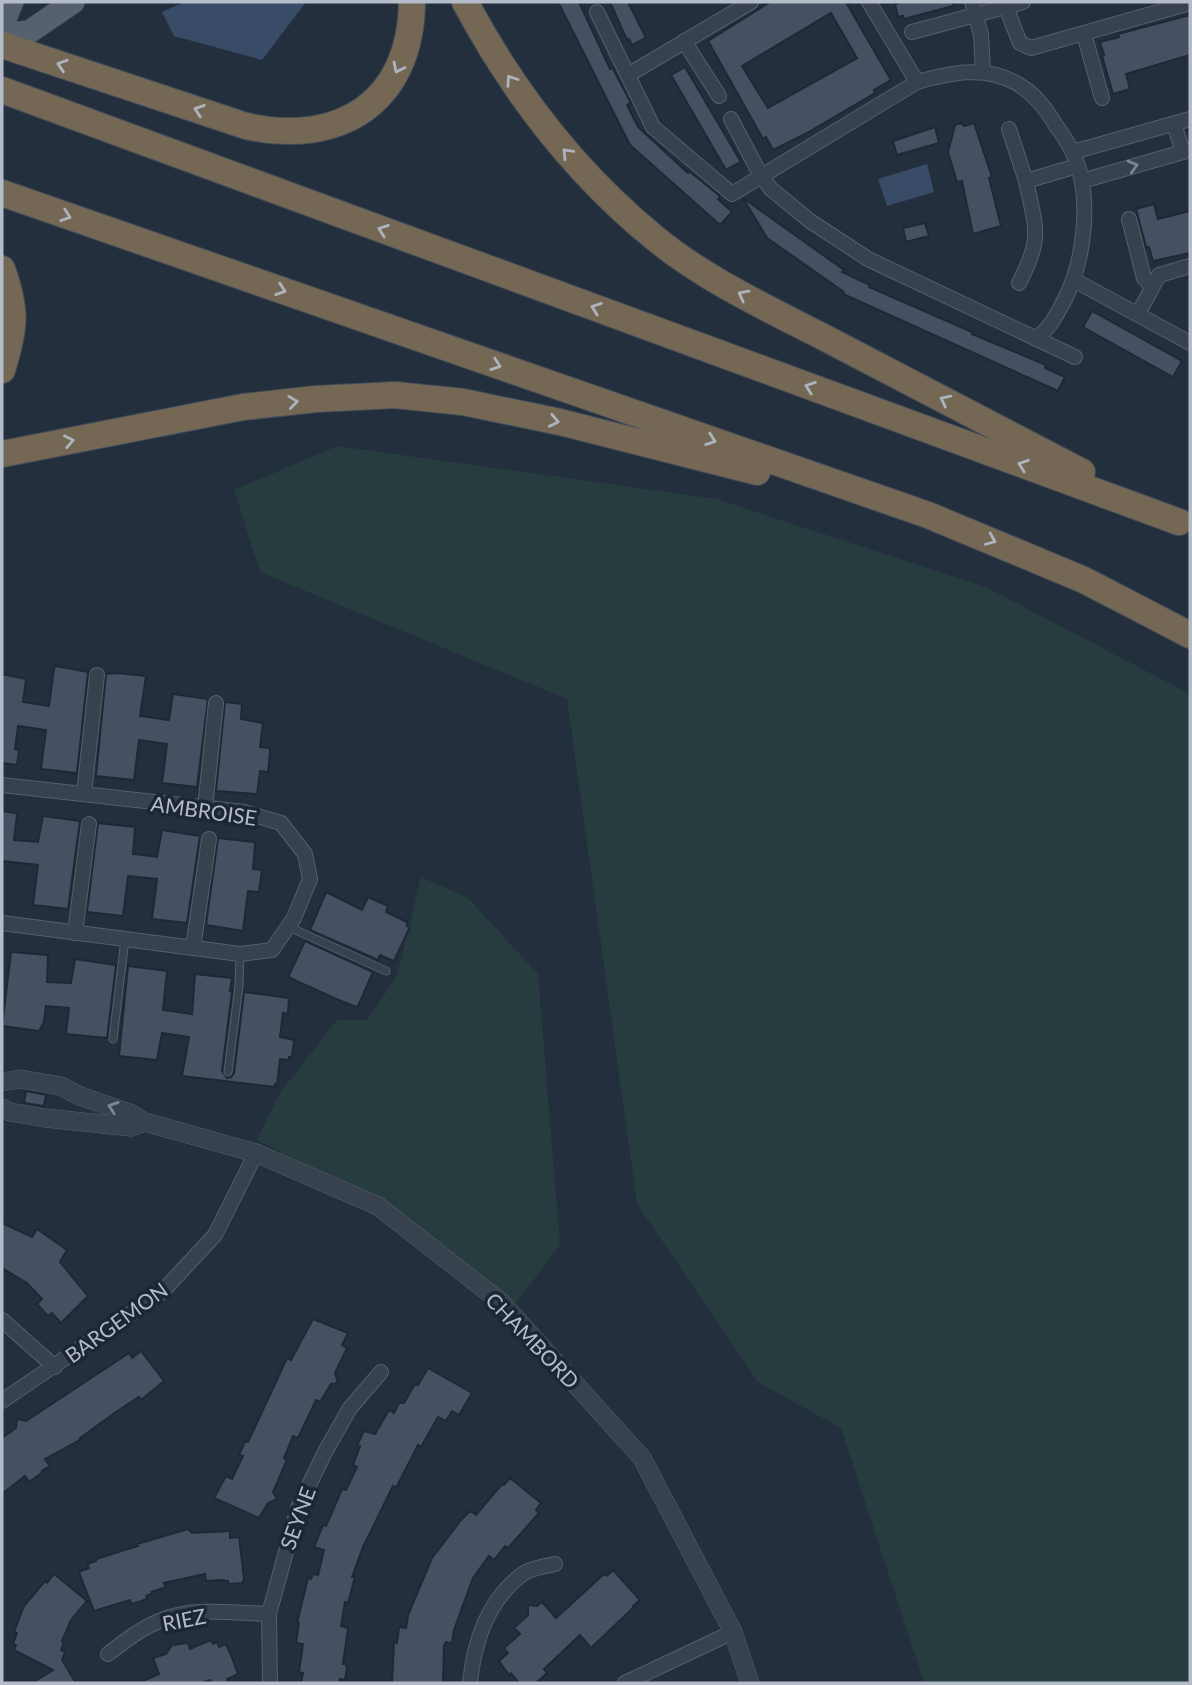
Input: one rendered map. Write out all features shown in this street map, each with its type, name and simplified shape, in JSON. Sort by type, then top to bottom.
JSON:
[{"type":"highway","points":[[2,45],[267,130],[312,131],[335,125],[356,114],[396,75],[408,43],[412,2]]},
{"type":"highway","points":[[465,2],[490,48],[556,141],[657,240],[732,290],[1185,525]]},
{"type":"highway","points":[[2,90],[1185,525]]},
{"type":"highway","points":[[2,193],[928,515],[1084,580],[1190,635]]},
{"type":"highway","points":[[2,269],[11,294],[13,332],[2,370]]},
{"type":"highway","points":[[2,454],[243,407],[316,399],[396,395],[430,397],[560,422],[928,515]]},
{"type":"main road","points":[[2,26],[12,2]]},
{"type":"main road","points":[[2,35],[29,32],[73,2]]},
{"type":"street","points":[[628,75],[751,2]]},
{"type":"street","points":[[869,2],[917,82]]},
{"type":"street","points":[[912,32],[974,8],[1006,7],[1023,2]]},
{"type":"street","points":[[1006,7],[1020,43],[1031,48],[1084,34],[1145,9],[1190,3]]},
{"type":"street","points":[[974,8],[981,35],[983,72]]},
{"type":"street","points":[[597,12],[653,127],[732,194],[917,82],[953,73],[983,72],[1014,82],[1041,102],[1075,159],[1082,181],[1082,250],[1074,280],[1049,329],[1036,339]]},
{"type":"street","points":[[1084,34],[1102,98]]},
{"type":"street","points":[[684,41],[719,96]]},
{"type":"street","points":[[730,119],[771,189],[810,221],[868,259],[1074,357]]},
{"type":"street","points":[[1026,181],[1075,159],[1190,119]]},
{"type":"street","points":[[1082,181],[1187,151],[1174,124]]},
{"type":"street","points":[[1009,129],[1026,181],[1037,228],[1031,261],[1019,283]]},
{"type":"street","points":[[1129,219],[1144,278],[1152,288]]},
{"type":"street","points":[[1138,314],[1159,275],[1190,266]]},
{"type":"street","points":[[1074,280],[1190,343]]},
{"type":"street","points":[[84,794],[97,675]]},
{"type":"street","points":[[205,808],[216,703]]},
{"type":"street","name":"AMBROISE","points":[[2,785],[244,812],[281,823],[305,853],[310,879],[289,927],[272,950],[240,954],[2,923]]},
{"type":"street","points":[[75,933],[89,824]]},
{"type":"street","points":[[193,948],[209,839]]},
{"type":"street","name":"CHAMBORD","points":[[2,1082],[20,1079],[66,1088],[80,1096],[132,1114],[145,1122],[256,1153],[378,1206],[502,1303],[642,1458],[733,1632],[750,1683]]},
{"type":"street","points":[[2,1118],[46,1128],[62,1120],[66,1088]]},
{"type":"street","name":"CHAMBORD","points":[[2,1108],[10,1112],[62,1120],[131,1127],[145,1122]]},
{"type":"street","name":"BARGEMON","points":[[2,1401],[161,1293],[215,1235],[256,1153]]},
{"type":"street","points":[[2,1320],[55,1367]]},
{"type":"street","name":"SEYNE","points":[[270,1683],[268,1614],[298,1508],[350,1408],[381,1372]]},
{"type":"street","points":[[470,1683],[472,1659],[483,1623],[502,1592],[526,1572],[555,1564]]},
{"type":"street","name":"RIEZ","points":[[108,1654],[131,1636],[166,1618],[195,1614],[268,1614]]},
{"type":"street","points":[[625,1683],[733,1632]]},
{"type":"lane","points":[[289,927],[386,971]]},
{"type":"lane","points":[[113,1039],[125,939]]},
{"type":"lane","points":[[228,1072],[239,986],[240,954]]},
{"type":"green space","points":[[337,446],[717,499],[988,588],[1190,694],[1190,1683],[924,1683],[841,1428],[758,1382],[637,1204],[567,699],[260,572],[234,490]]},
{"type":"green space","points":[[421,877],[468,898],[538,974],[560,1245],[516,1303],[398,1211],[257,1140],[279,1094],[337,1020],[367,1020],[397,976]]},
{"type":"water","points":[[184,2],[306,2],[262,60],[174,36],[162,12]]},
{"type":"water","points":[[927,164],[934,192],[887,206],[878,179]]},
{"type":"building","points":[[558,2],[579,2],[610,69],[612,67],[631,103],[627,105],[638,127],[688,173],[689,171],[720,196],[718,199],[732,212],[720,225],[630,145]]},
{"type":"building","points":[[610,2],[628,2],[646,38],[632,45],[629,39],[627,40]]},
{"type":"building","points":[[770,2],[850,2],[847,4],[891,80],[874,90],[875,93],[773,150],[766,137],[763,139],[708,41]],"holes":[[[831,13],[857,58],[768,108],[742,66]]]},
{"type":"building","points":[[953,2],[953,6],[904,19],[903,16],[898,17],[895,4]]},
{"type":"building","points":[[1190,15],[1190,55],[1126,74],[1130,89],[1113,94],[1100,42],[1119,37],[1118,34]]},
{"type":"building","points":[[685,67],[741,162],[726,170],[671,75]]},
{"type":"building","points":[[961,123],[964,126],[974,123],[992,177],[989,178],[1001,226],[973,234],[962,181],[957,182],[948,152],[955,125]]},
{"type":"building","points":[[935,127],[939,143],[897,155],[893,141]]},
{"type":"building","points":[[743,198],[844,270],[842,272],[870,285],[869,287],[1046,365],[1045,368],[1065,377],[1058,391],[843,294],[844,292],[767,238]]},
{"type":"building","points":[[1154,204],[1158,219],[1190,211],[1190,253],[1153,261],[1149,247],[1146,247],[1136,209]]},
{"type":"building","points":[[925,223],[929,236],[906,242],[903,228]]},
{"type":"building","points":[[1092,311],[1182,361],[1173,377],[1083,327]]},
{"type":"building","points":[[56,666],[88,672],[77,773],[41,769],[46,730],[18,726],[15,749],[19,750],[17,765],[2,763],[2,674],[26,679],[23,702],[49,706]]},
{"type":"building","points":[[106,674],[146,676],[140,716],[169,720],[173,694],[208,699],[197,787],[162,783],[167,744],[139,740],[134,780],[96,776]]},
{"type":"building","points":[[225,702],[242,704],[241,719],[263,723],[260,747],[269,748],[270,751],[268,772],[260,771],[257,794],[216,791]]},
{"type":"building","points":[[2,811],[17,815],[14,840],[38,842],[43,816],[80,821],[68,909],[33,905],[38,865],[2,861]]},
{"type":"building","points":[[98,823],[135,827],[133,854],[157,857],[162,830],[200,836],[187,923],[152,919],[157,879],[128,876],[123,916],[87,912]]},
{"type":"building","points":[[218,838],[254,842],[253,869],[262,870],[259,892],[248,891],[243,931],[206,925]]},
{"type":"building","points":[[326,892],[362,910],[368,897],[388,906],[386,912],[407,922],[410,927],[394,961],[380,955],[378,960],[310,930]]},
{"type":"building","points":[[305,941],[373,972],[358,1006],[290,978]]},
{"type":"building","points":[[11,952],[48,955],[47,982],[71,983],[75,959],[116,965],[107,1038],[66,1034],[69,1008],[46,1006],[44,1022],[39,1031],[2,1026]]},
{"type":"building","points":[[128,966],[167,971],[163,1010],[192,1014],[195,974],[232,978],[222,1071],[227,1078],[234,1073],[244,992],[289,998],[288,1014],[283,1013],[280,1037],[294,1040],[292,1057],[289,1057],[289,1060],[280,1059],[275,1087],[182,1076],[189,1037],[162,1033],[157,1060],[119,1056]]},
{"type":"building","points":[[26,1091],[46,1095],[44,1106],[24,1103]]},
{"type":"building","points":[[2,1223],[32,1237],[37,1229],[67,1250],[60,1262],[88,1296],[61,1323],[52,1313],[48,1316],[37,1304],[42,1299],[27,1283],[2,1268]]},
{"type":"building","points":[[313,1319],[348,1333],[342,1345],[347,1348],[335,1373],[338,1383],[331,1384],[320,1402],[316,1400],[298,1438],[293,1436],[284,1458],[287,1460],[273,1492],[277,1499],[268,1503],[259,1518],[214,1498],[226,1476],[232,1479],[243,1456],[239,1455],[245,1441],[248,1442],[287,1358],[291,1360]]},
{"type":"building","points":[[141,1351],[164,1381],[141,1400],[139,1397],[116,1412],[80,1438],[82,1439],[45,1459],[50,1466],[29,1482],[25,1476],[2,1494],[2,1438],[16,1428],[17,1419],[26,1421],[129,1353],[132,1358]]},
{"type":"building","points":[[428,1368],[472,1393],[459,1415],[452,1411],[446,1421],[438,1417],[421,1447],[418,1445],[396,1488],[393,1486],[363,1547],[352,1577],[355,1577],[348,1603],[345,1602],[341,1626],[348,1628],[343,1664],[346,1664],[347,1668],[345,1680],[340,1679],[340,1683],[301,1683],[303,1673],[299,1672],[303,1644],[296,1643],[297,1623],[308,1578],[311,1579],[313,1574],[318,1575],[324,1550],[314,1547],[342,1489],[346,1490],[357,1467],[353,1465],[360,1446],[357,1445],[364,1431],[375,1434],[389,1410],[394,1413],[399,1403],[404,1403]]},
{"type":"building","points":[[510,1478],[541,1503],[536,1510],[539,1513],[508,1548],[505,1546],[494,1560],[489,1556],[473,1578],[452,1643],[446,1642],[444,1646],[443,1683],[392,1683],[394,1642],[397,1643],[399,1627],[406,1628],[408,1615],[432,1558],[461,1520],[470,1511],[476,1515]]},
{"type":"building","points":[[188,1529],[192,1533],[230,1531],[230,1538],[239,1537],[244,1579],[242,1583],[206,1581],[205,1574],[164,1583],[166,1587],[152,1592],[146,1596],[147,1599],[139,1602],[131,1604],[130,1600],[94,1611],[79,1572],[89,1568],[87,1564],[138,1546],[137,1544]]},
{"type":"building","points":[[613,1570],[640,1600],[634,1607],[591,1648],[580,1635],[544,1669],[547,1673],[536,1683],[519,1683],[511,1673],[509,1675],[499,1661],[508,1653],[504,1648],[520,1634],[514,1628],[528,1615],[528,1605],[537,1606],[542,1602],[556,1618],[604,1574],[607,1576]]},
{"type":"building","points":[[54,1574],[87,1601],[71,1620],[62,1641],[61,1650],[65,1652],[62,1660],[76,1683],[32,1683],[53,1670],[14,1650],[17,1633],[14,1632],[24,1606]]},
{"type":"building","points":[[211,1640],[213,1644],[217,1642],[219,1647],[226,1644],[231,1655],[238,1674],[227,1679],[228,1683],[212,1683],[210,1680],[201,1683],[138,1683],[159,1674],[153,1658],[166,1654],[172,1645],[188,1643],[190,1649]]}]
